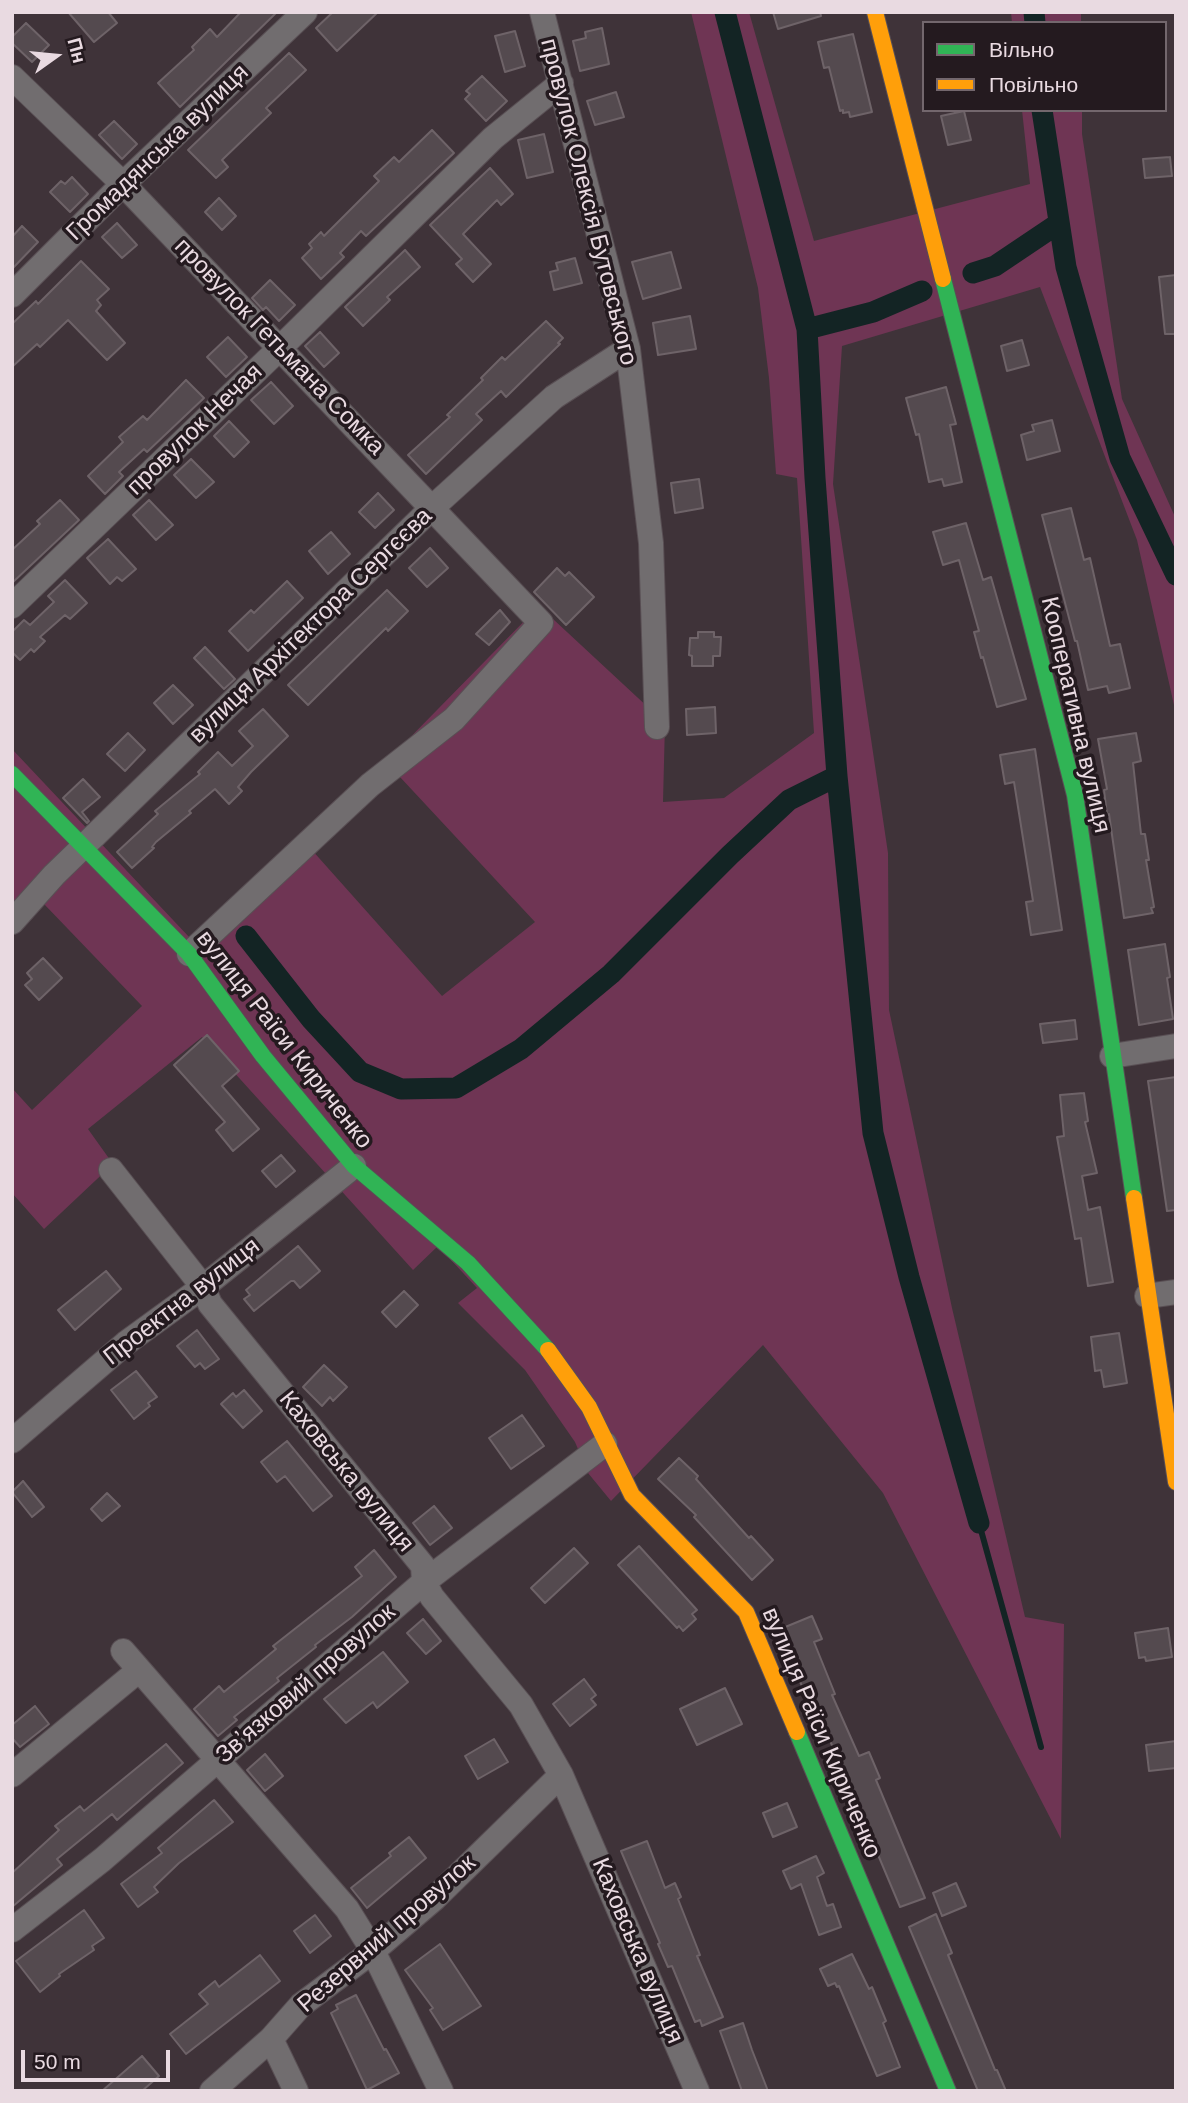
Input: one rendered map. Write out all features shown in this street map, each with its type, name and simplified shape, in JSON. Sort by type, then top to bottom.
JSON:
[{"type":"street","name":"Громадянська вулиця","points":[[12,295],[123,184],[305,12]]},
{"type":"street","name":"провулок Олексія Бутовського","points":[[542,12],[628,349],[651,543],[657,727]]},
{"type":"street","name":"Кооперативна вулиця","points":[[875,12],[1075,795],[1176,1482]]},
{"type":"street","name":"провулок Гетьмана Сомка","points":[[12,77],[123,184],[541,623],[454,719],[370,785],[189,954]]},
{"type":"street","name":"провулок Нечая","points":[[12,606],[493,138],[561,83]]},
{"type":"street","name":"вулиця Архітектора Сергєєва","points":[[12,922],[54,875],[433,507],[554,397],[628,349]]},
{"type":"street","name":"вулиця Раїси Кириченко","points":[[12,774],[189,954],[263,1056],[354,1166],[468,1263],[545,1346],[589,1407],[632,1495],[746,1612],[948,2091]]},
{"type":"street","points":[[1112,1056],[1176,1046]]},
{"type":"street","name":"Проектна вулиця","points":[[12,1441],[126,1343],[203,1287],[354,1166]]},
{"type":"street","name":"Каховська вулиця","points":[[111,1170],[203,1287],[209,1304],[423,1566],[424,1582],[432,1597],[521,1705],[561,1775],[697,2091]]},
{"type":"street","points":[[1147,1296],[1176,1292]]},
{"type":"street","name":"Звʼязковий провулок","points":[[12,1930],[102,1860],[424,1582],[605,1444]]},
{"type":"street","points":[[123,1651],[347,1909],[373,1951],[441,2091]]},
{"type":"street","points":[[12,1775],[138,1671]]},
{"type":"street","name":"Резервний провулок","points":[[212,2091],[271,2039],[301,2005],[373,1951],[435,1898],[561,1775]]},
{"type":"street","points":[[271,2039],[296,2091]]},
{"type":"shaded area","points":[[691,12],[749,12],[814,241],[1030,184],[1022,112],[1082,112],[1082,134],[1122,399],[1176,519],[1176,714],[1137,540],[1040,287],[842,346],[833,484],[888,853],[889,1010],[952,1308],[1025,1617],[1064,1624],[1061,1839],[883,1493],[763,1345],[611,1501],[588,1473],[575,1442],[525,1370],[458,1303],[477,1288],[438,1246],[413,1270],[202,1037],[88,1129],[113,1164],[44,1229],[12,1193],[12,1088],[32,1110],[142,1006],[44,904],[25,917],[12,903],[12,749],[190,938],[303,840],[442,996],[535,922],[386,762],[539,606],[665,723],[663,802],[724,798],[814,733],[797,478],[776,474],[769,378],[758,288]]},
{"type":"shaded area","points":[[1011,12],[1081,12],[1081,21],[1012,21]]},
{"type":"building","points":[[68,12],[108,12],[117,23],[94,42]]},
{"type":"building","points":[[241,12],[277,12],[180,107],[158,83],[194,50],[192,47],[210,29],[217,37]]},
{"type":"building","points":[[333,12],[378,12],[337,51],[316,28]]},
{"type":"building","points":[[773,12],[820,12],[821,16],[778,29]]},
{"type":"building","points":[[26,23],[49,45],[32,62],[12,43],[12,37]]},
{"type":"building","points":[[602,28],[609,64],[580,71],[573,41],[586,38],[585,32]]},
{"type":"building","points":[[515,31],[525,66],[505,72],[495,36]]},
{"type":"building","points":[[853,34],[872,112],[850,117],[849,112],[840,111],[829,67],[824,68],[818,42]]},
{"type":"building","points":[[289,53],[306,70],[266,108],[271,113],[222,160],[228,167],[216,178],[188,150]]},
{"type":"building","points":[[482,76],[507,101],[486,121],[465,99],[470,94],[466,91]]},
{"type":"building","points":[[616,92],[624,117],[595,125],[587,101]]},
{"type":"building","points":[[964,112],[971,140],[948,145],[941,116]]},
{"type":"building","points":[[114,121],[137,144],[122,159],[99,135]]},
{"type":"building","points":[[432,130],[454,153],[366,236],[361,231],[340,253],[344,257],[321,279],[302,258],[312,248],[309,244],[321,232],[324,236],[379,181],[374,176],[394,157],[399,162]]},
{"type":"building","points":[[544,134],[553,172],[527,178],[518,140]]},
{"type":"building","points":[[1170,157],[1172,176],[1145,178],[1143,159]]},
{"type":"building","points":[[490,168],[513,194],[501,205],[497,200],[463,234],[491,264],[473,282],[456,264],[462,259],[430,225]]},
{"type":"building","points":[[72,177],[88,194],[70,212],[50,192],[61,181],[65,184]]},
{"type":"building","points":[[219,198],[236,216],[222,230],[205,212]]},
{"type":"building","points":[[117,223],[137,245],[122,258],[102,237]]},
{"type":"building","points":[[22,226],[38,242],[12,269],[12,237]]},
{"type":"building","points":[[405,250],[420,267],[387,297],[390,300],[363,326],[345,307]]},
{"type":"building","points":[[671,252],[681,288],[643,299],[632,262]]},
{"type":"building","points":[[575,258],[582,283],[554,290],[550,272],[558,270],[556,263]]},
{"type":"building","points":[[81,261],[109,289],[97,300],[101,305],[96,311],[125,343],[107,360],[68,320],[40,347],[37,344],[12,367],[12,324],[36,301],[38,304]]},
{"type":"building","points":[[1176,275],[1176,334],[1165,334],[1159,277]]},
{"type":"building","points":[[270,280],[295,305],[279,321],[266,307],[263,310],[252,298]]},
{"type":"building","points":[[690,316],[696,349],[658,355],[653,323]]},
{"type":"building","points":[[546,321],[563,338],[558,343],[560,344],[506,397],[501,391],[476,414],[482,420],[426,474],[408,455],[450,417],[447,415],[502,357],[505,360]]},
{"type":"building","points":[[320,332],[339,353],[324,367],[305,346]]},
{"type":"building","points":[[228,337],[247,357],[226,377],[207,357]]},
{"type":"building","points":[[1022,340],[1029,365],[1007,371],[1001,346]]},
{"type":"building","points":[[186,380],[204,398],[147,452],[144,449],[119,472],[123,476],[105,494],[88,476],[123,442],[119,437],[143,416],[147,420]]},
{"type":"building","points":[[271,382],[293,406],[274,424],[251,400]]},
{"type":"building","points":[[946,387],[956,424],[950,425],[962,482],[944,486],[942,479],[929,482],[919,434],[916,435],[906,398]]},
{"type":"building","points":[[1052,420],[1060,451],[1027,460],[1021,435],[1034,431],[1032,425]]},
{"type":"building","points":[[229,421],[249,442],[234,457],[214,436]]},
{"type":"building","points":[[191,459],[214,482],[196,498],[174,475]]},
{"type":"building","points":[[699,479],[703,508],[675,513],[671,483]]},
{"type":"building","points":[[378,493],[394,510],[375,528],[359,512]]},
{"type":"building","points":[[60,500],[79,520],[12,583],[12,550],[40,524],[37,521]]},
{"type":"building","points":[[149,500],[173,525],[156,540],[133,515]]},
{"type":"building","points":[[1071,508],[1084,560],[1090,558],[1110,646],[1120,644],[1130,688],[1109,693],[1107,686],[1088,690],[1042,515]]},
{"type":"building","points":[[966,523],[983,580],[991,577],[1026,699],[997,707],[974,632],[979,631],[959,560],[943,565],[933,532]]},
{"type":"building","points":[[331,532],[350,554],[328,574],[309,551]]},
{"type":"building","points":[[108,539],[136,569],[122,581],[117,577],[110,584],[87,558]]},
{"type":"building","points":[[430,548],[448,568],[427,587],[409,568]]},
{"type":"building","points":[[557,568],[565,576],[569,572],[594,597],[566,625],[534,592]]},
{"type":"building","points":[[65,580],[87,603],[70,619],[65,615],[40,637],[45,641],[34,652],[31,649],[20,660],[12,652],[12,632],[24,620],[30,625],[54,602],[48,596]]},
{"type":"building","points":[[287,581],[303,598],[248,651],[229,631],[251,610],[254,613]]},
{"type":"building","points":[[387,590],[408,611],[388,631],[386,628],[308,705],[288,685]]},
{"type":"building","points":[[500,610],[510,622],[489,645],[476,634]]},
{"type":"building","points":[[698,632],[714,632],[714,637],[721,637],[720,656],[713,656],[713,666],[692,666],[692,656],[689,655],[690,638],[698,638]]},
{"type":"building","points":[[205,647],[235,679],[224,689],[194,658]]},
{"type":"building","points":[[173,685],[193,705],[173,724],[154,703]]},
{"type":"building","points":[[715,707],[716,733],[687,735],[686,709]]},
{"type":"building","points":[[263,709],[288,736],[251,772],[238,787],[242,791],[229,804],[215,789],[156,842],[152,847],[154,848],[132,868],[117,852],[158,814],[155,811],[200,774],[198,772],[218,752],[232,766],[253,746],[239,731]]},
{"type":"building","points":[[128,733],[145,750],[125,771],[107,754]]},
{"type":"building","points":[[1136,733],[1141,761],[1133,763],[1141,834],[1145,834],[1149,860],[1146,860],[1154,907],[1151,908],[1153,913],[1124,918],[1098,739]]},
{"type":"building","points":[[1035,749],[1062,930],[1031,935],[1026,902],[1033,901],[1014,782],[1005,784],[1000,755]]},
{"type":"building","points":[[83,779],[100,797],[82,812],[89,821],[87,823],[63,798]]},
{"type":"building","points":[[1165,944],[1173,1019],[1139,1025],[1128,950]]},
{"type":"building","points":[[43,958],[62,978],[39,1000],[25,985],[32,979],[27,973]]},
{"type":"building","points":[[1075,1020],[1077,1039],[1043,1043],[1040,1024]]},
{"type":"building","points":[[207,1035],[239,1071],[222,1086],[259,1129],[233,1151],[216,1130],[225,1122],[174,1065]]},
{"type":"building","points":[[1176,1077],[1176,1210],[1167,1211],[1148,1081]]},
{"type":"building","points":[[1084,1093],[1088,1121],[1085,1122],[1097,1173],[1082,1176],[1088,1210],[1100,1207],[1113,1282],[1088,1286],[1081,1238],[1075,1239],[1057,1137],[1064,1136],[1060,1095]]},
{"type":"building","points":[[281,1155],[295,1171],[276,1187],[262,1171]]},
{"type":"building","points":[[298,1246],[320,1271],[300,1288],[291,1281],[254,1311],[244,1299],[250,1295],[246,1290]]},
{"type":"building","points":[[106,1271],[121,1289],[75,1330],[58,1310]]},
{"type":"building","points":[[404,1291],[418,1305],[396,1327],[382,1312]]},
{"type":"building","points":[[197,1330],[219,1359],[205,1369],[200,1363],[195,1367],[177,1346]]},
{"type":"building","points":[[1119,1333],[1127,1383],[1104,1387],[1101,1370],[1095,1371],[1091,1337]]},
{"type":"building","points":[[324,1365],[347,1387],[333,1401],[330,1397],[322,1406],[303,1387]]},
{"type":"building","points":[[136,1371],[157,1397],[134,1419],[111,1390]]},
{"type":"building","points":[[244,1390],[262,1411],[243,1428],[221,1404],[233,1393],[236,1397]]},
{"type":"building","points":[[522,1415],[544,1446],[511,1469],[489,1438]]},
{"type":"building","points":[[287,1441],[332,1496],[313,1511],[285,1476],[277,1482],[261,1462]]},
{"type":"building","points":[[679,1458],[698,1476],[696,1479],[749,1538],[751,1536],[773,1560],[752,1580],[694,1517],[696,1515],[658,1479]]},
{"type":"building","points":[[23,1481],[44,1507],[32,1517],[12,1492]]},
{"type":"building","points":[[107,1493],[120,1506],[102,1521],[91,1509]]},
{"type":"building","points":[[434,1506],[452,1528],[430,1545],[413,1523]]},
{"type":"building","points":[[639,1546],[697,1610],[692,1614],[696,1619],[683,1631],[679,1626],[677,1628],[618,1565]]},
{"type":"building","points":[[574,1548],[588,1563],[545,1603],[531,1588]]},
{"type":"building","points":[[374,1550],[396,1577],[277,1678],[279,1681],[234,1717],[237,1720],[218,1736],[194,1709],[219,1686],[224,1692],[276,1649],[273,1646],[362,1576],[355,1567]]},
{"type":"building","points":[[812,1616],[822,1639],[814,1642],[835,1694],[832,1695],[859,1756],[869,1752],[880,1778],[876,1780],[925,1898],[900,1907],[831,1743],[807,1698],[778,1630]]},
{"type":"building","points":[[423,1619],[441,1641],[426,1654],[407,1633]]},
{"type":"building","points":[[1168,1628],[1172,1657],[1146,1661],[1145,1657],[1139,1658],[1135,1633]]},
{"type":"building","points":[[383,1652],[408,1682],[377,1708],[373,1702],[346,1723],[324,1699]]},
{"type":"building","points":[[584,1679],[596,1695],[591,1699],[596,1705],[570,1726],[553,1704]]},
{"type":"building","points":[[725,1688],[742,1724],[697,1745],[680,1709]]},
{"type":"building","points":[[35,1706],[49,1724],[20,1747],[12,1738],[12,1725]]},
{"type":"building","points":[[494,1739],[508,1762],[478,1779],[465,1756]]},
{"type":"building","points":[[1176,1741],[1176,1768],[1149,1771],[1146,1745]]},
{"type":"building","points":[[166,1744],[183,1763],[117,1820],[112,1814],[57,1859],[62,1865],[12,1907],[12,1873],[59,1830],[55,1826],[80,1806],[84,1811]]},
{"type":"building","points":[[265,1754],[283,1776],[265,1791],[247,1770]]},
{"type":"building","points":[[214,1800],[233,1822],[179,1863],[154,1887],[158,1892],[138,1907],[121,1884],[162,1853],[158,1848]]},
{"type":"building","points":[[787,1803],[797,1827],[773,1837],[763,1813]]},
{"type":"building","points":[[409,1837],[426,1858],[367,1908],[351,1888],[391,1856],[389,1853]]},
{"type":"building","points":[[647,1841],[665,1888],[675,1883],[681,1897],[678,1899],[700,1955],[697,1956],[723,2017],[702,2026],[700,2020],[695,2022],[672,1966],[668,1967],[621,1851]]},
{"type":"building","points":[[816,1856],[824,1873],[817,1877],[827,1906],[833,1904],[841,1927],[819,1935],[801,1884],[791,1889],[783,1871]]},
{"type":"building","points":[[956,1883],[966,1906],[942,1916],[933,1893]]},
{"type":"building","points":[[84,1910],[104,1938],[92,1946],[94,1950],[59,1974],[60,1976],[40,1992],[16,1961]]},
{"type":"building","points":[[936,1914],[952,1953],[948,1955],[1006,2091],[978,2091],[909,1927]]},
{"type":"building","points":[[315,1915],[331,1936],[310,1953],[294,1931]]},
{"type":"building","points":[[440,1944],[481,2006],[443,2030],[430,2010],[433,2008],[405,1970]]},
{"type":"building","points":[[852,1954],[869,1989],[872,1987],[900,2067],[877,2076],[839,1986],[835,1983],[828,1986],[820,1969]]},
{"type":"building","points":[[260,1955],[280,1981],[186,2054],[170,2034],[208,2004],[199,1994],[215,1981],[219,1987]]},
{"type":"building","points":[[356,1995],[399,2073],[367,2090],[331,2013],[338,2009],[336,2005]]},
{"type":"building","points":[[743,2023],[768,2091],[742,2091],[720,2031]]},
{"type":"building","points":[[142,2056],[159,2076],[142,2091],[102,2091]]},
{"type":"waterway","points":[[725,12],[807,329],[837,776],[873,1133],[909,1277],[979,1523]]},
{"type":"waterway","points":[[1034,12],[1035,21]]},
{"type":"waterway","points":[[1042,112],[1066,267],[1120,458],[1176,575]]},
{"type":"waterway","points":[[973,273],[995,266],[1059,223]]},
{"type":"waterway","points":[[807,329],[873,312],[922,291]]},
{"type":"waterway","points":[[246,936],[311,1019],[360,1072],[401,1089],[456,1088],[521,1049],[611,974],[789,800],[837,776]]},
{"type":"waterway","points":[[979,1523],[1041,1747]]},
{"type":"traffic: fast","points":[[943,279],[1075,795],[1134,1198]]},
{"type":"traffic: fast","points":[[12,774],[189,954],[263,1056],[354,1166],[468,1263],[548,1350]]},
{"type":"traffic: fast","points":[[797,1732],[948,2091]]},
{"type":"traffic: slow","points":[[875,12],[943,279]]},
{"type":"traffic: slow","points":[[1134,1198],[1176,1482]]},
{"type":"traffic: slow","points":[[548,1350],[589,1407],[632,1495],[746,1612],[797,1732]]}]
